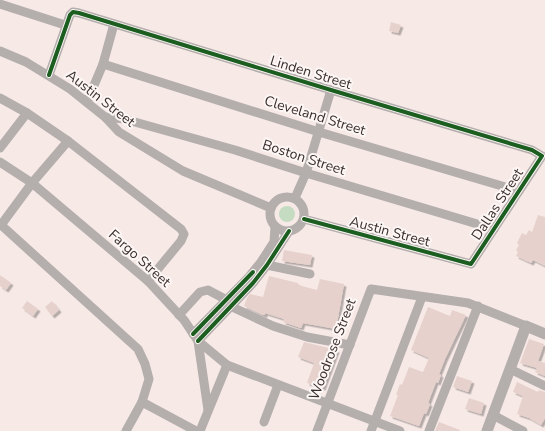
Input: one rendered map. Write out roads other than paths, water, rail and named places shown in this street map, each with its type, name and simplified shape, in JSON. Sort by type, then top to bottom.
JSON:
[{"type":"street","points":[[0,4],[66,25],[49,75]]},
{"type":"street","name":"Linden Street","points":[[66,25],[70,15],[73,12],[79,13],[532,150],[542,156]]},
{"type":"street","points":[[87,102],[103,64],[114,24]]},
{"type":"street","name":"Austin Street","points":[[0,51],[26,62],[49,75],[87,102],[105,117],[119,132],[183,171],[271,208]]},
{"type":"street","name":"Cleveland Street","points":[[103,64],[319,132],[519,191]]},
{"type":"street","points":[[295,198],[306,173],[331,90]]},
{"type":"street","points":[[0,98],[27,113],[68,141],[181,230],[184,234],[181,241],[148,281]]},
{"type":"street","points":[[0,148],[27,113]]},
{"type":"street","name":"Boston Street","points":[[105,117],[124,119],[235,150],[306,173],[494,229]]},
{"type":"street","points":[[68,141],[32,183],[1,225],[138,349],[145,364],[149,379],[142,402],[126,431]]},
{"type":"street","name":"Dallas Street","points":[[471,264],[542,156]]},
{"type":"street","name":"Fargo Street","points":[[0,162],[32,183],[148,281],[180,315],[196,338],[208,410]]},
{"type":"street","points":[[275,227],[284,231],[289,231],[298,227],[304,219],[305,214],[302,204],[295,198],[289,196],[278,199],[271,208],[270,218],[275,227],[274,242],[266,256],[228,304],[196,338],[227,365],[400,431]]},
{"type":"street","name":"Austin Street","points":[[304,219],[471,264]]},
{"type":"street","points":[[228,304],[253,283],[267,265],[289,231]]},
{"type":"street","points":[[267,265],[310,274]]},
{"type":"street","points":[[180,315],[200,292],[208,290],[223,298],[228,304],[273,326],[307,337],[350,345]]},
{"type":"street","name":"Woodrose Street","points":[[317,431],[371,290],[468,303],[545,334]]},
{"type":"street","points":[[371,431],[422,297]]},
{"type":"street","points":[[429,431],[478,306]]},
{"type":"street","points":[[487,431],[526,326]]},
{"type":"street","points":[[200,431],[227,365]]},
{"type":"street","points":[[510,369],[545,386]]},
{"type":"street","points":[[264,422],[278,385]]},
{"type":"street","points":[[142,402],[196,431]]},
{"type":"street","points":[[493,415],[523,431]]}]
